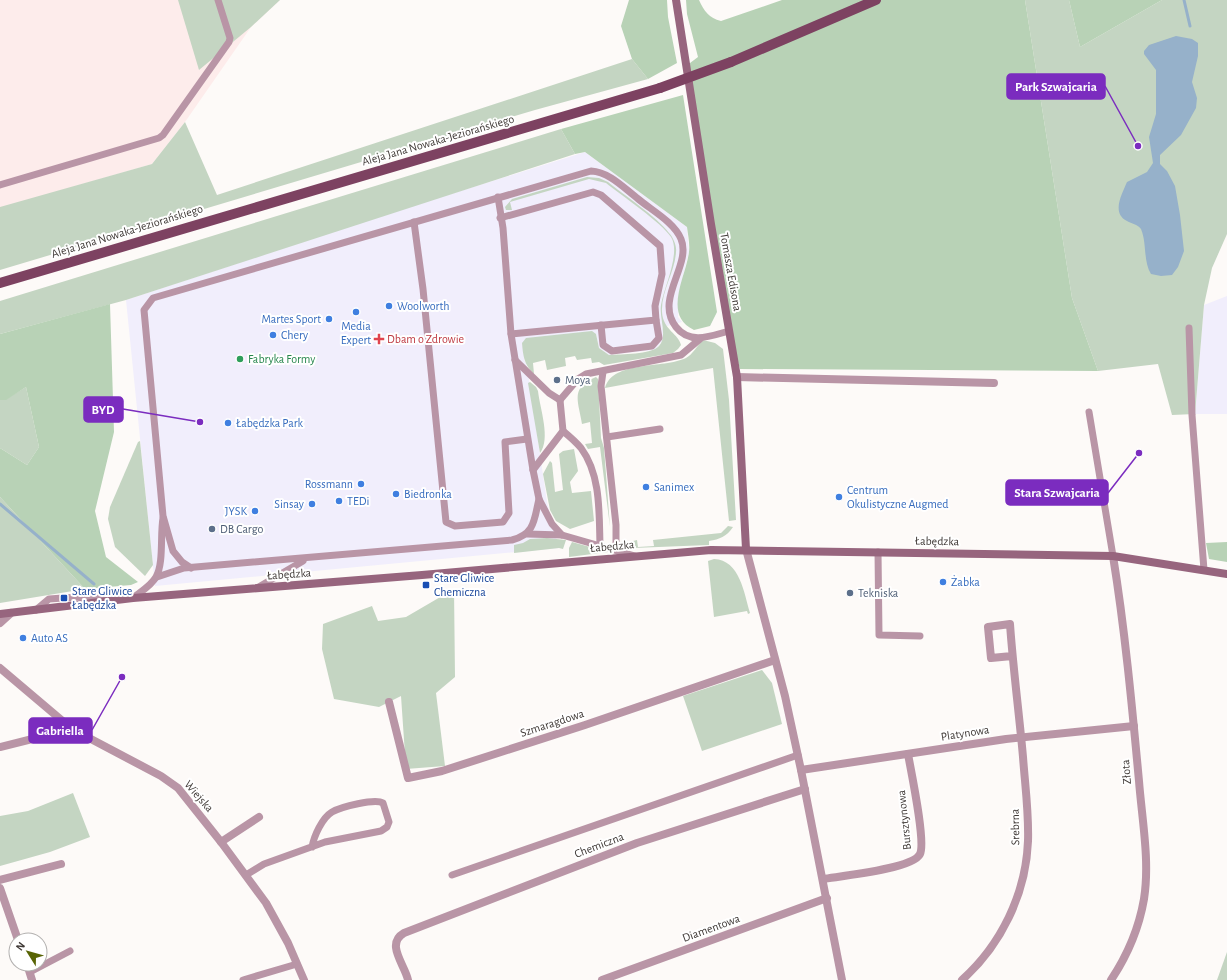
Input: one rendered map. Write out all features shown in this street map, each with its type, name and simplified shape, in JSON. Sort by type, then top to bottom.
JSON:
[{"type":"main road","name":"Aleja Jana Nowaka-Jeziorańskiego","points":[[0,283],[660,88],[731,62],[876,0]]},
{"type":"main road","points":[[0,289],[40,271]]},
{"type":"street","name":"Tomasza Edisona","points":[[676,0],[737,377],[746,549]]},
{"type":"street","points":[[737,377],[994,384]]},
{"type":"street","name":"Łabędzka","points":[[0,614],[35,611],[133,598],[711,550],[746,549],[1113,556],[1227,574]]},
{"type":"street","points":[[746,549],[798,755],[842,980]]},
{"type":"street","name":"Złota","points":[[1111,980],[1122,963],[1136,932],[1144,898],[1146,865],[1134,726],[1113,556]]},
{"type":"street","points":[[0,624],[11,613]]},
{"type":"street","name":"Srebrna","points":[[962,980],[984,958],[996,941],[1012,913],[1026,861],[1028,825],[1010,624],[988,626],[991,658],[1012,656]]},
{"type":"street","name":"Szmaragdowa","points":[[389,702],[408,778],[442,771],[548,737],[775,660]]},
{"type":"street","name":"Wiejska","points":[[0,668],[72,729],[170,782],[186,797],[246,875],[277,921],[304,980]]},
{"type":"street","name":"Platynowa","points":[[801,770],[1021,738],[1134,726]]},
{"type":"street","points":[[0,747],[72,729]]},
{"type":"street","name":"Bursztynowa","points":[[823,879],[902,866],[917,859],[922,846],[908,754]]},
{"type":"street","name":"Chemiczna","points":[[408,980],[395,946],[398,938],[404,933],[636,843],[805,789]]},
{"type":"street","points":[[221,842],[259,816]]},
{"type":"street","points":[[0,880],[61,864]]},
{"type":"street","points":[[0,888],[15,932]]},
{"type":"street","name":"Diamentowa","points":[[602,980],[827,898]]},
{"type":"lane","points":[[0,185],[163,136],[229,42],[230,38],[218,0]]},
{"type":"lane","points":[[191,568],[182,562],[173,551],[163,516],[144,310],[153,298],[591,171],[607,175],[672,227],[682,240],[682,253],[670,299],[670,319],[677,329],[688,336],[700,339]]},
{"type":"lane","points":[[500,218],[593,192],[601,195],[660,246],[662,274],[655,306],[659,338],[652,346],[612,351],[603,345],[601,325]]},
{"type":"lane","points":[[498,198],[500,218],[503,228],[511,334],[527,439],[539,499],[552,524],[562,535]]},
{"type":"lane","points":[[414,222],[424,288],[446,522],[455,526],[503,522],[509,513],[505,442],[527,439]]},
{"type":"lane","points":[[511,334],[656,320]]},
{"type":"lane","points":[[1189,328],[1192,415],[1204,570]]},
{"type":"lane","points":[[600,545],[598,496],[594,476],[581,448],[563,431],[560,400],[578,379],[586,374],[603,372],[681,355],[700,339],[729,331]]},
{"type":"lane","points":[[515,360],[549,393],[560,400]]},
{"type":"lane","points":[[603,372],[601,386],[616,524],[616,550]]},
{"type":"lane","points":[[1089,412],[1113,556]]},
{"type":"lane","points":[[607,437],[660,429]]},
{"type":"lane","points":[[533,470],[563,431]]},
{"type":"lane","points":[[156,577],[191,568],[304,560],[512,540],[521,538],[533,527],[539,499]]},
{"type":"lane","points":[[133,598],[156,577],[160,563],[163,516]]},
{"type":"lane","points":[[527,534],[562,535],[635,556]]},
{"type":"lane","points":[[878,552],[879,635],[920,636]]},
{"type":"lane","points":[[256,588],[304,560]]},
{"type":"lane","points":[[452,875],[798,755]]},
{"type":"lane","points":[[246,875],[264,864],[312,847],[325,842],[381,831],[387,827],[389,822],[383,803],[375,800],[332,812],[317,832],[312,847]]},
{"type":"lane","points":[[48,963],[70,951]]},
{"type":"lane","points":[[243,980],[297,964]]},
{"type":"shaded area","points":[[0,0],[280,0],[251,27],[185,122],[152,164],[0,208]]},
{"type":"shaded area","points":[[585,152],[687,227],[689,252],[680,289],[678,317],[682,322],[667,326],[663,334],[664,339],[655,350],[609,355],[599,348],[596,334],[524,359],[527,366],[547,502],[559,548],[155,586],[126,300],[384,215]]},
{"type":"shaded area","points":[[1227,296],[1227,414],[1195,414],[1204,305]]},
{"type":"green space","points":[[178,0],[280,0],[251,27],[199,70]]},
{"type":"green space","points":[[629,0],[667,0],[668,17],[677,63],[648,79],[632,59],[621,26]]},
{"type":"green space","points":[[686,0],[699,0],[707,14],[721,21],[782,0],[1025,0],[1072,298],[1098,371],[740,369],[729,331],[686,66],[698,57],[687,14]]},
{"type":"green space","points":[[1025,0],[1069,0],[1080,47],[1162,0],[1227,0],[1227,234],[1212,268],[1204,305],[1195,414],[1172,415],[1158,364],[1098,371],[1072,298]]},
{"type":"green space","points":[[1069,0],[1162,0],[1080,47]]},
{"type":"green space","points":[[632,59],[648,79],[535,110],[0,270],[0,207],[152,164],[185,122],[217,195]]},
{"type":"green space","points":[[683,95],[717,312],[710,326],[694,330],[684,323],[679,315],[678,305],[678,295],[689,252],[687,227],[585,152],[575,154],[561,129]]},
{"type":"green space","points":[[561,129],[575,154],[126,300],[0,334],[0,301]]},
{"type":"green space","points":[[587,177],[599,178],[608,182],[640,206],[656,220],[672,237],[676,247],[676,252],[662,304],[662,312],[665,323],[680,341],[681,345],[673,353],[604,365],[599,362],[592,363],[591,358],[577,360],[575,356],[565,358],[566,366],[547,370],[545,360],[533,363],[534,374],[528,367],[524,356],[522,343],[526,338],[592,331],[596,334],[599,348],[609,355],[643,353],[655,349],[662,342],[663,332],[661,305],[673,261],[674,244],[671,237],[659,224],[606,183],[589,179],[510,202],[512,210],[506,210],[505,207],[512,199]]},
{"type":"green space","points":[[110,304],[114,432],[95,511],[106,557],[138,582],[131,585],[85,589],[0,497],[0,448],[27,465],[39,447],[26,387],[6,400],[0,400],[0,334]]},
{"type":"green space","points":[[703,340],[715,343],[723,349],[729,400],[736,520],[729,521],[713,368],[605,388],[610,379],[618,373],[628,369],[686,358]]},
{"type":"green space","points":[[596,377],[598,379],[601,438],[604,448],[610,527],[600,447],[588,449],[585,444],[592,443],[590,422],[582,424],[578,401],[579,390],[582,386]]},
{"type":"green space","points":[[530,382],[538,391],[544,424],[545,440],[540,453],[528,383]]},
{"type":"green space","points":[[26,387],[39,447],[27,465],[0,448],[0,400],[6,399]]},
{"type":"green space","points":[[140,441],[153,565],[145,576],[115,547],[108,519],[110,507],[138,442]]},
{"type":"green space","points":[[574,449],[578,471],[570,482],[572,493],[591,491],[594,521],[570,529],[556,521],[550,510],[543,474],[550,461],[552,463],[555,492],[563,490],[559,454],[563,451]]},
{"type":"green space","points":[[0,497],[85,589],[0,603]]},
{"type":"green space","points":[[728,526],[733,527],[722,537],[709,541],[709,545],[633,548],[627,546],[625,543],[637,540],[638,547],[654,546],[653,540],[721,533]]},
{"type":"green space","points":[[547,538],[566,540],[563,549],[559,548],[514,553],[514,545],[523,543],[530,539]]},
{"type":"green space","points":[[572,542],[608,552],[569,557],[569,548]]},
{"type":"green space","points":[[1227,542],[1227,562],[1209,559],[1206,543]]},
{"type":"green space","points":[[714,559],[723,561],[730,565],[735,571],[743,587],[750,613],[748,614],[747,611],[714,617],[708,561]]},
{"type":"green space","points":[[454,589],[455,677],[436,693],[445,766],[406,769],[401,696],[379,707],[334,699],[322,649],[323,624],[372,606],[378,621],[406,617]]},
{"type":"green space","points":[[762,670],[772,683],[782,724],[702,751],[683,696]]},
{"type":"green space","points":[[73,793],[90,837],[50,852],[0,866],[0,816],[28,811]]},
{"type":"green space","points":[[1227,952],[1227,980],[1217,980]]},
{"type":"water","points":[[1176,36],[1192,39],[1198,43],[1198,56],[1192,82],[1197,98],[1196,108],[1181,135],[1160,155],[1160,164],[1167,171],[1175,186],[1184,251],[1178,267],[1172,275],[1161,276],[1151,274],[1147,263],[1141,229],[1122,218],[1119,203],[1127,182],[1147,172],[1153,163],[1149,137],[1156,114],[1156,70],[1144,54],[1144,51],[1149,45]]},
{"type":"waterway","points":[[1184,0],[1190,26]]},
{"type":"waterway","points":[[0,504],[94,584]]},
{"type":"place","name":"Park Szwajcaria","points":[[1138,146]]},
{"type":"place","name":"Woolworth","points":[[389,306]]},
{"type":"place","name":"Media Expert","points":[[356,312]]},
{"type":"place","name":"Martes Sport","points":[[329,319]]},
{"type":"place","name":"Chery","points":[[273,335]]},
{"type":"place","name":"Dbam o Zdrowie","points":[[379,339]]},
{"type":"place","name":"Fabryka Formy","points":[[240,359]]},
{"type":"place","name":"Moya","points":[[557,380]]},
{"type":"place","name":"BYD","points":[[200,422]]},
{"type":"place","name":"Łabędzka Park","points":[[228,423]]},
{"type":"place","name":"Stara Szwajcaria","points":[[1139,453]]},
{"type":"place","name":"Rossmann","points":[[361,484]]},
{"type":"place","name":"Sanimex","points":[[646,487]]},
{"type":"place","name":"Biedronka","points":[[396,494]]},
{"type":"place","name":"Centrum Okulistyczne Augmed","points":[[839,497]]},
{"type":"place","name":"TEDi","points":[[339,501]]},
{"type":"place","name":"Sinsay","points":[[312,504]]},
{"type":"place","name":"JYSK","points":[[255,511]]},
{"type":"place","name":"DB Cargo","points":[[212,529]]},
{"type":"place","name":"Żabka","points":[[943,582]]},
{"type":"place","name":"Stare Gliwice Chemiczna","points":[[426,585]]},
{"type":"place","name":"Tekniska","points":[[850,593]]},
{"type":"place","name":"Stare Gliwice Łabędzka","points":[[64,598]]},
{"type":"place","name":"Auto AS","points":[[23,638]]},
{"type":"place","name":"Gabriella","points":[[122,677]]}]
